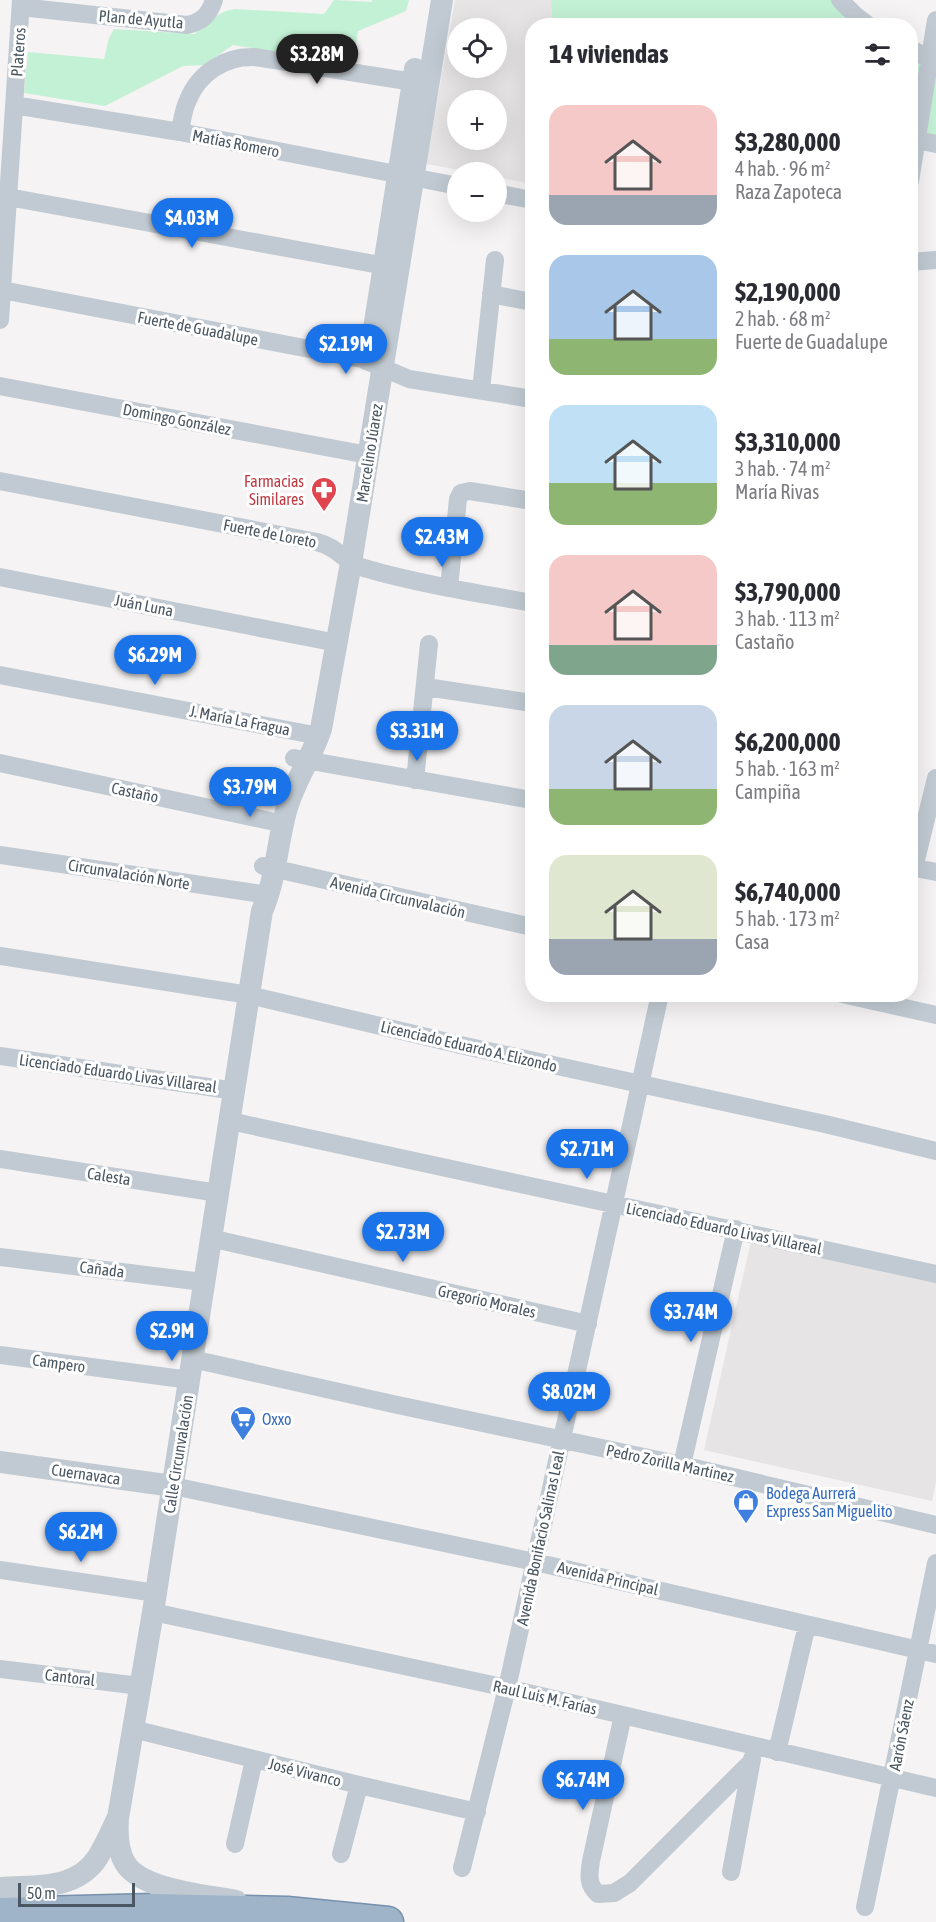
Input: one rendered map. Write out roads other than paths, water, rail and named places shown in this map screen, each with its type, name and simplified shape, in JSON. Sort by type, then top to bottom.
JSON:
[{"type":"highway","points":[[0,1913],[153,1909],[287,1912],[388,1922]]},
{"type":"street","name":"Plan de Ayutla","points":[[21,4],[187,25],[202,20],[214,0]]},
{"type":"street","name":"Marcelino Júarez","points":[[302,760],[311,734],[312,704],[330,642],[345,557],[421,83],[427,0]]},
{"type":"street","name":"Marcelino Júarez","points":[[421,83],[442,0]]},
{"type":"street","points":[[840,0],[861,14]]},
{"type":"street","name":"Plateros","points":[[0,320],[21,4]]},
{"type":"street","points":[[918,163],[927,142],[936,20]]},
{"type":"street","points":[[918,52],[933,59]]},
{"type":"street","points":[[180,132],[186,102],[192,91],[216,66],[238,56],[421,83]]},
{"type":"street","name":"Matías Romero","points":[[14,105],[180,132],[447,184]]},
{"type":"street","points":[[507,195],[525,199]]},
{"type":"street","points":[[8,197],[391,267]]},
{"type":"street","points":[[481,390],[495,260]]},
{"type":"street","points":[[918,261],[936,260]]},
{"type":"street","name":"Fuerte de Guadalupe","points":[[2,290],[376,364],[409,379],[525,398]]},
{"type":"street","points":[[491,294],[525,301]]},
{"type":"street","name":"Domingo González","points":[[0,386],[361,454]]},
{"type":"street","name":"Fuerte de Loreto","points":[[0,481],[317,542],[333,547],[365,568],[449,588],[525,602]]},
{"type":"street","points":[[449,588],[458,499],[461,493],[470,491],[525,500]]},
{"type":"street","name":"Juán Luna","points":[[0,577],[330,642]]},
{"type":"street","points":[[415,780],[429,644]]},
{"type":"street","name":"J. María La Fragua","points":[[0,675],[311,734]]},
{"type":"street","points":[[426,687],[525,702]]},
{"type":"street","points":[[302,760],[525,799]]},
{"type":"street","name":"Calle Circunvalación","points":[[269,868],[270,821],[278,795],[302,760]]},
{"type":"street","name":"Calle Circunvalación","points":[[287,1912],[147,1882],[133,1873],[123,1861],[118,1838],[118,1818],[155,1603],[263,900],[269,868],[302,760]]},
{"type":"street","name":"Castaño","points":[[1,768],[270,821]]},
{"type":"street","points":[[918,845],[936,778]]},
{"type":"street","name":"Circunvalación Norte","points":[[0,855],[263,900]]},
{"type":"street","name":"Avenida Circunvalación","points":[[269,868],[525,925]]},
{"type":"street","points":[[918,868],[936,872]]},
{"type":"street","name":"Licenciado Eduardo A. Elizondo","points":[[0,956],[249,995],[465,1046],[936,1151]]},
{"type":"street","name":"Avenida Bonifacio Salinas Leal","points":[[462,1868],[507,1688],[658,1002]]},
{"type":"street","points":[[878,1002],[936,1015]]},
{"type":"street","name":"Licenciado Eduardo Livas Villareal","points":[[0,1056],[235,1091]]},
{"type":"street","name":"Licenciado Eduardo Livas Villareal","points":[[230,1121],[936,1274]]},
{"type":"street","name":"Calesta","points":[[0,1159],[218,1193]]},
{"type":"street","points":[[682,1465],[735,1229]]},
{"type":"street","name":"Gregorio Morales","points":[[210,1238],[588,1324]]},
{"type":"street","name":"Cañada","points":[[0,1257],[203,1282]]},
{"type":"street","name":"Campero","points":[[0,1355],[191,1370]]},
{"type":"street","name":"Pedro Zorilla Martinez","points":[[191,1370],[562,1440],[682,1465],[936,1525]]},
{"type":"street","name":"Cuernavaca","points":[[0,1462],[173,1486]]},
{"type":"street","name":"Avenida Principal","points":[[173,1486],[535,1562],[936,1654]]},
{"type":"street","name":"Aarón Sáenz","points":[[865,1907],[936,1563]]},
{"type":"street","name":"Raul Luis M. Farías","points":[[0,1570],[155,1603],[623,1715],[753,1754],[777,1752],[936,1788]]},
{"type":"street","points":[[777,1752],[807,1625]]},
{"type":"street","name":"Cantoral","points":[[0,1669],[141,1686]]},
{"type":"street","points":[[623,1715],[591,1862],[589,1880],[591,1888],[598,1894],[614,1893],[630,1883],[753,1754]]},
{"type":"street","name":"José Vivanco","points":[[133,1729],[477,1812]]},
{"type":"street","points":[[731,1872],[753,1754]]},
{"type":"street","points":[[235,1844],[254,1760]]},
{"type":"street","points":[[341,1854],[359,1785]]},
{"type":"street","name":"Calle Circunvalación","points":[[0,1888],[48,1885],[68,1882],[79,1877],[97,1859],[118,1818]]},
{"type":"place","name":"Farmacias Similares","points":[[324,513]]},
{"type":"place","name":"Oxxo","points":[[243,1442]]},
{"type":"place","name":"Bodega Aurrerá Express San Miguelito","points":[[746,1525]]}]
